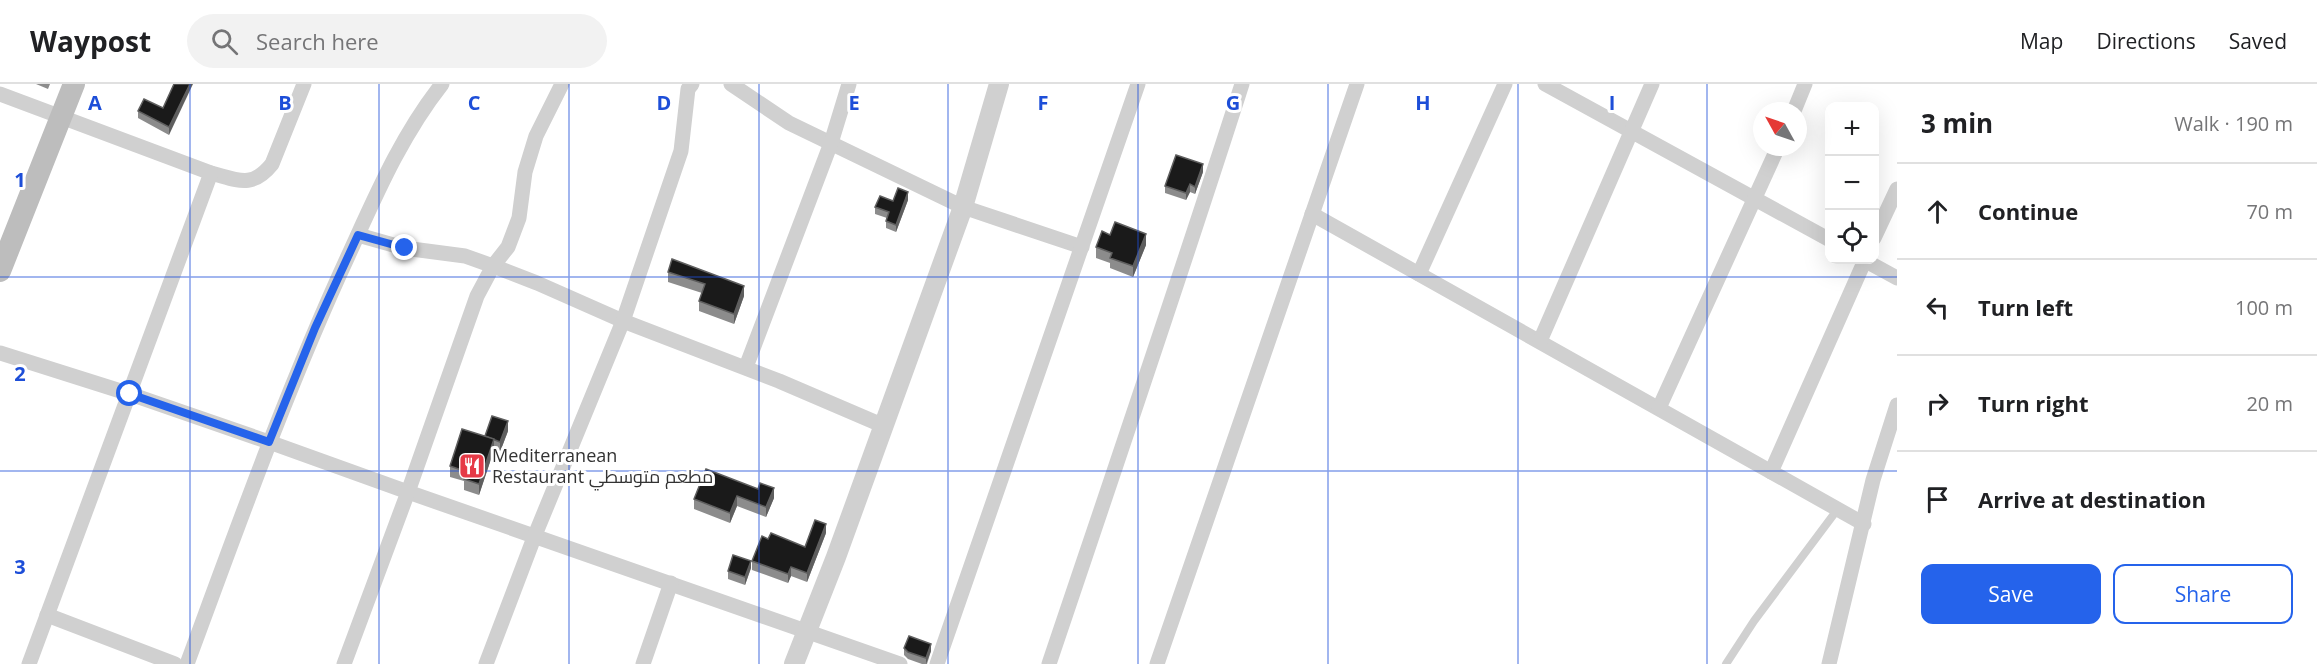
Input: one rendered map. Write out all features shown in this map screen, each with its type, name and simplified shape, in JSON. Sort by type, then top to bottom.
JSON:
[{"type":"main road","points":[[0,271],[74,84]]},
{"type":"street","points":[[0,94],[211,173],[245,182],[264,174],[272,164],[304,84]]},
{"type":"street","points":[[187,664],[269,442],[315,328],[377,191],[401,144],[442,84]]},
{"type":"street","points":[[344,664],[477,296],[493,266],[508,247],[519,218],[525,172],[533,146],[562,84]]},
{"type":"street","points":[[731,84],[789,123],[963,207],[1082,247]]},
{"type":"street","points":[[746,368],[831,143],[849,84]]},
{"type":"street","points":[[794,664],[884,426],[963,207],[999,84]]},
{"type":"street","points":[[937,664],[1138,84]]},
{"type":"street","points":[[1049,664],[1105,494],[1174,299],[1242,84]]},
{"type":"street","points":[[1157,664],[1356,84]]},
{"type":"street","points":[[1419,274],[1505,84]]},
{"type":"street","points":[[1545,84],[1825,237]]},
{"type":"street","points":[[1540,341],[1652,84]]},
{"type":"street","points":[[1798,102],[1805,84]]},
{"type":"street","points":[[486,664],[535,535],[623,321],[681,151],[685,86]]},
{"type":"street","points":[[1659,408],[1774,156]]},
{"type":"street","points":[[29,664],[211,173]]},
{"type":"street","points":[[1879,229],[1897,189]]},
{"type":"street","points":[[1312,214],[1864,524]]},
{"type":"street","points":[[358,235],[405,248],[465,256],[493,266],[884,426]]},
{"type":"street","points":[[1771,472],[1863,264]]},
{"type":"street","points":[[1872,264],[1897,278]]},
{"type":"street","points":[[0,353],[130,394],[269,442],[900,664]]},
{"type":"street","points":[[1829,664],[1874,480],[1897,405]]},
{"type":"street","points":[[642,664],[671,583]]},
{"type":"street","points":[[47,615],[175,664]]},
{"type":"lane","points":[[1726,664],[1754,621],[1837,510]]},
{"type":"building","points":[[174,84],[190,84],[169,127],[138,111],[144,99],[163,108]]},
{"type":"building","points":[[1176,155],[1203,164],[1195,187],[1190,184],[1186,193],[1165,186]]},
{"type":"building","points":[[898,188],[908,192],[896,225],[886,221],[889,212],[875,207],[880,196],[893,201]]},
{"type":"building","points":[[1115,222],[1146,234],[1133,266],[1110,258],[1112,253],[1096,247],[1102,231],[1110,235]]},
{"type":"building","points":[[672,259],[744,286],[734,314],[699,301],[705,284],[668,272]]},
{"type":"building","points":[[492,416],[508,421],[500,442],[485,436]]},
{"type":"building","points":[[462,429],[494,439],[479,484],[464,479],[467,472],[450,466]]},
{"type":"building","points":[[706,469],[758,489],[760,483],[774,488],[766,507],[737,496],[730,513],[694,499]]},
{"type":"building","points":[[815,520],[826,524],[807,573],[791,567],[788,574],[752,561],[762,536],[768,539],[771,533],[805,547]]},
{"type":"building","points":[[733,555],[751,561],[745,577],[728,571]]},
{"type":"building","points":[[909,636],[931,644],[926,658],[908,652],[904,648]]},
{"type":"place","name":"Mediterranean Restaurant مطعم متوسطي","points":[[472,466]]},
{"type":"route","points":[[130,394],[269,442],[315,328],[358,235],[405,248]]}]
